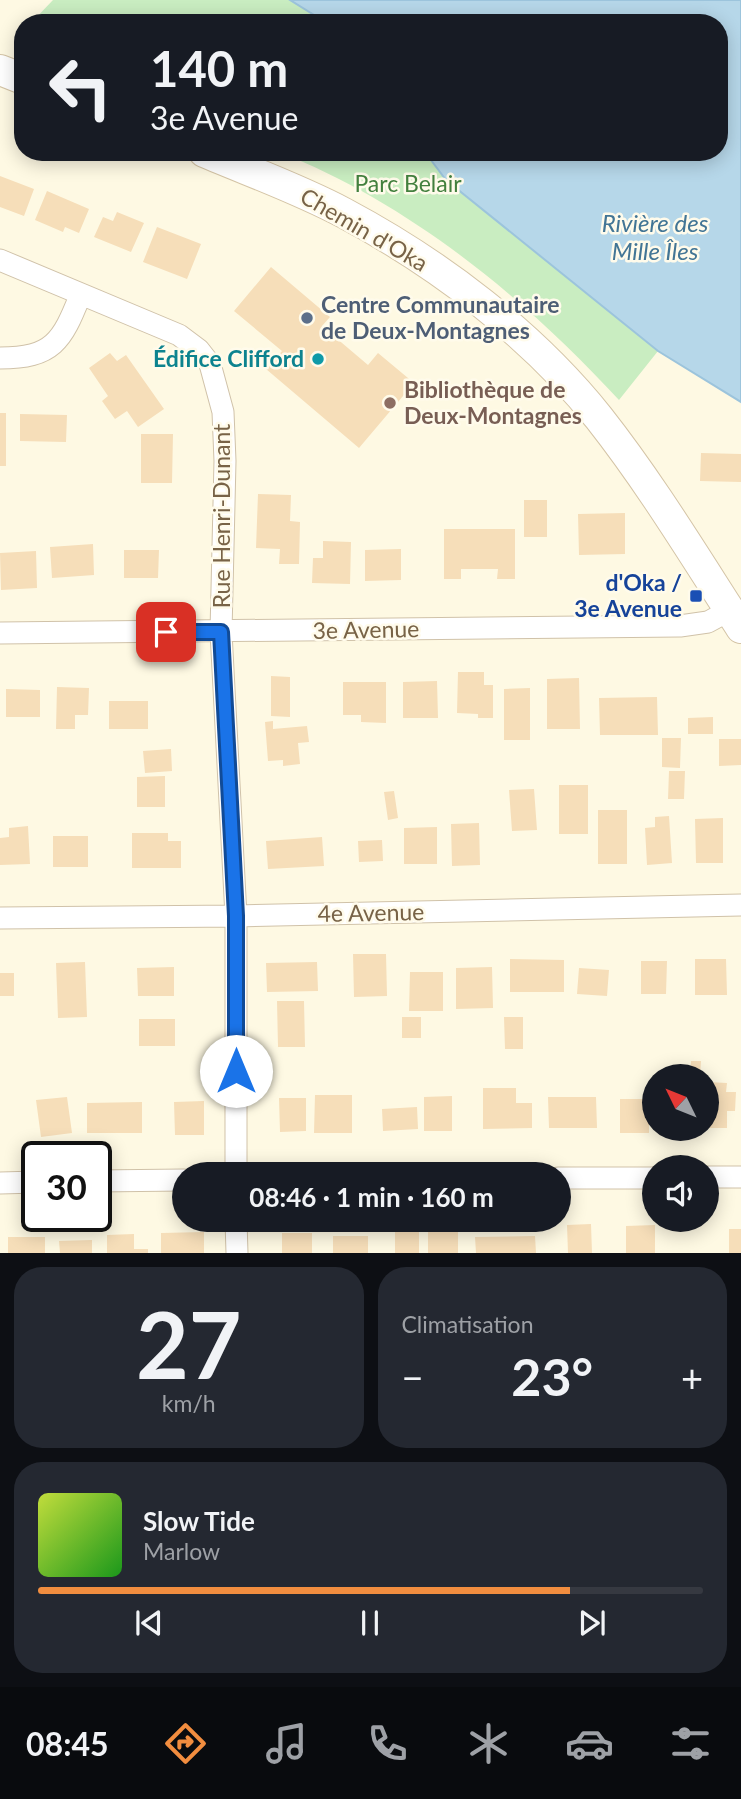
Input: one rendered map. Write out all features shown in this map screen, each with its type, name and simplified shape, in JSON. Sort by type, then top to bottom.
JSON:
[{"type":"main road","name":"Chemin d'Oka","points":[[225,161],[310,197],[358,221],[429,266],[499,319],[562,377],[597,416],[653,492],[735,619]]},
{"type":"street","points":[[0,260],[80,296],[65,333],[48,348],[26,358],[0,358]]},
{"type":"street","name":"Rue Henri-Dunant","points":[[80,296],[179,335],[199,350],[210,364],[221,400],[224,424],[221,632],[236,916],[236,1162]]},
{"type":"street","name":"3e Avenue","points":[[0,633],[680,626],[735,619]]},
{"type":"street","name":"4e Avenue","points":[[0,918],[236,916],[741,905]]},
{"type":"street","points":[[719,1177],[741,1177]]},
{"type":"street","points":[[571,1178],[642,1178]]},
{"type":"street","points":[[112,1181],[172,1180]]},
{"type":"street","points":[[0,1182],[21,1182]]},
{"type":"street","points":[[236,1232],[237,1253]]},
{"type":"green space","points":[[53,0],[290,0],[313,14],[40,14]]},
{"type":"green space","name":"Parc Belair","points":[[300,161],[432,161],[446,180],[658,351],[619,400],[544,325],[462,257],[374,198]]},
{"type":"water","name":"Rivière des Mille Îles","points":[[290,0],[741,0],[741,402],[658,351],[446,180],[432,161],[728,161],[728,14],[313,14]]},
{"type":"building","points":[[0,176],[34,189],[24,216],[0,207]]},
{"type":"building","points":[[47,191],[89,209],[79,233],[65,227],[63,232],[35,220]]},
{"type":"building","points":[[117,212],[144,223],[131,252],[94,237],[103,217],[113,221]]},
{"type":"building","points":[[157,227],[201,244],[187,279],[143,262]]},
{"type":"building","name":"Édifice Clifford","points":[[271,267],[330,317],[322,326],[368,365],[378,353],[414,383],[359,448],[266,369],[282,351],[234,311]]},
{"type":"building","points":[[110,353],[117,361],[126,355],[164,409],[138,427],[127,411],[115,419],[102,401],[108,396],[89,368]]},
{"type":"building","points":[[0,413],[6,413],[6,466],[0,466]]},
{"type":"building","points":[[20,414],[67,415],[66,442],[20,441]]},
{"type":"building","points":[[141,434],[173,434],[172,483],[141,483]]},
{"type":"building","points":[[701,453],[741,454],[741,482],[700,481]]},
{"type":"building","points":[[258,494],[291,495],[290,521],[300,522],[299,564],[279,564],[280,549],[256,548]]},
{"type":"building","points":[[524,500],[547,500],[547,537],[524,537]]},
{"type":"building","points":[[625,513],[625,554],[579,555],[578,514]]},
{"type":"building","points":[[444,529],[515,529],[515,579],[497,579],[498,569],[461,569],[461,579],[444,579]]},
{"type":"building","points":[[323,541],[351,542],[350,584],[312,583],[313,558],[323,558]]},
{"type":"building","points":[[93,544],[94,575],[52,578],[50,547]]},
{"type":"building","points":[[401,549],[401,580],[365,581],[365,550]]},
{"type":"building","points":[[124,550],[159,550],[158,578],[124,578]]},
{"type":"building","points":[[36,551],[37,588],[1,590],[0,553]]},
{"type":"building","points":[[458,672],[484,672],[484,685],[493,685],[493,718],[457,713]]},
{"type":"building","points":[[271,676],[290,677],[290,717],[271,716]]},
{"type":"building","points":[[579,678],[580,729],[547,729],[547,679]]},
{"type":"building","points":[[437,681],[438,718],[403,718],[403,682]]},
{"type":"building","points":[[343,682],[386,682],[386,723],[361,722],[361,715],[343,715]]},
{"type":"building","points":[[57,687],[89,688],[88,715],[75,715],[75,729],[56,729]]},
{"type":"building","points":[[530,688],[530,740],[504,740],[504,689]]},
{"type":"building","points":[[6,689],[40,690],[40,717],[6,717]]},
{"type":"building","points":[[657,697],[658,735],[600,735],[599,698]]},
{"type":"building","points":[[109,701],[148,701],[148,729],[109,729]]},
{"type":"building","points":[[713,717],[713,734],[688,734],[688,718]]},
{"type":"building","points":[[273,721],[273,729],[307,726],[309,742],[298,743],[300,764],[283,766],[283,760],[268,761],[265,722]]},
{"type":"building","points":[[662,738],[681,738],[680,768],[662,767]]},
{"type":"building","points":[[719,739],[741,739],[741,765],[719,766]]},
{"type":"building","points":[[171,749],[172,771],[145,773],[143,751]]},
{"type":"building","points":[[669,771],[685,771],[684,799],[668,799]]},
{"type":"building","points":[[165,776],[165,807],[137,807],[137,777]]},
{"type":"building","points":[[559,785],[588,785],[588,834],[559,834]]},
{"type":"building","points":[[534,789],[537,830],[512,831],[509,790]]},
{"type":"building","points":[[394,791],[398,818],[388,820],[384,792]]},
{"type":"building","points":[[598,810],[627,810],[627,864],[598,864]]},
{"type":"building","points":[[669,816],[672,863],[647,865],[645,828],[655,827],[655,817]]},
{"type":"building","points":[[723,818],[723,863],[696,863],[695,819]]},
{"type":"building","points":[[479,823],[480,865],[452,866],[451,824]]},
{"type":"building","points":[[28,826],[30,864],[0,865],[0,838],[9,837],[9,828]]},
{"type":"building","points":[[437,827],[437,864],[404,864],[404,828]]},
{"type":"building","points":[[132,833],[168,833],[168,841],[181,841],[181,868],[132,868]]},
{"type":"building","points":[[53,836],[88,836],[88,867],[53,867]]},
{"type":"building","points":[[322,837],[324,866],[268,869],[266,841]]},
{"type":"building","points":[[382,840],[383,861],[359,862],[358,841]]},
{"type":"building","points":[[353,954],[386,954],[387,996],[354,997]]},
{"type":"building","points":[[510,959],[564,960],[564,992],[510,992]]},
{"type":"building","points":[[695,959],[726,959],[727,995],[695,995]]},
{"type":"building","points":[[641,961],[667,961],[666,994],[641,994]]},
{"type":"building","points":[[85,962],[87,1017],[58,1018],[56,963]]},
{"type":"building","points":[[317,962],[318,991],[267,992],[266,963]]},
{"type":"building","points":[[174,967],[174,996],[138,996],[137,968]]},
{"type":"building","points":[[492,967],[493,1008],[456,1009],[456,968]]},
{"type":"building","points":[[579,968],[609,970],[607,996],[577,994]]},
{"type":"building","points":[[410,972],[443,972],[443,1011],[409,1011]]},
{"type":"building","points":[[0,973],[14,973],[14,996],[0,996]]},
{"type":"building","points":[[277,1001],[304,1001],[305,1047],[278,1047]]},
{"type":"building","points":[[402,1017],[421,1017],[421,1038],[402,1038]]},
{"type":"building","points":[[504,1017],[523,1017],[523,1049],[505,1049]]},
{"type":"building","points":[[139,1019],[175,1019],[175,1046],[139,1046]]},
{"type":"building","points":[[719,1083],[727,1083],[726,1092],[736,1092],[735,1111],[727,1111],[727,1128],[719,1128]]},
{"type":"building","points":[[483,1088],[516,1088],[516,1103],[532,1103],[532,1128],[483,1129]]},
{"type":"building","points":[[315,1095],[352,1095],[352,1133],[314,1133]]},
{"type":"building","points":[[452,1096],[452,1131],[424,1131],[424,1097]]},
{"type":"building","points":[[67,1097],[72,1133],[41,1137],[36,1100]]},
{"type":"building","points":[[548,1097],[596,1097],[597,1128],[549,1128]]},
{"type":"building","points":[[279,1098],[306,1098],[306,1131],[280,1132]]},
{"type":"building","points":[[620,1099],[642,1099],[642,1133],[620,1133]]},
{"type":"building","points":[[204,1101],[204,1135],[175,1135],[174,1102]]},
{"type":"building","points":[[142,1102],[142,1133],[87,1133],[87,1103]]},
{"type":"building","points":[[417,1107],[418,1129],[383,1131],[382,1109]]},
{"type":"building","points":[[591,1224],[592,1253],[568,1253],[567,1232],[571,1232],[571,1225]]},
{"type":"building","points":[[642,1225],[642,1232],[655,1232],[655,1253],[626,1253],[626,1226]]},
{"type":"building","points":[[729,1229],[741,1229],[741,1253],[729,1253]]},
{"type":"building","points":[[204,1232],[204,1253],[161,1253],[161,1233]]},
{"type":"building","points":[[395,1232],[419,1232],[419,1253],[395,1253]]},
{"type":"building","points":[[428,1232],[458,1232],[458,1253],[428,1253]]},
{"type":"building","points":[[282,1233],[312,1233],[312,1253],[282,1253]]},
{"type":"building","points":[[134,1234],[134,1249],[148,1249],[148,1253],[107,1253],[107,1235]]},
{"type":"building","points":[[333,1236],[368,1236],[368,1253],[333,1253]]},
{"type":"building","points":[[535,1236],[536,1253],[476,1253],[475,1237]]},
{"type":"building","points":[[8,1237],[45,1237],[45,1253],[8,1253]]},
{"type":"building","points":[[92,1240],[92,1253],[60,1253],[59,1241]]},
{"type":"place","name":"Centre Communautaire de Deux-Montagnes","points":[[307,318]]},
{"type":"place","name":"Édifice Clifford","points":[[318,359]]},
{"type":"place","name":"Bibliothèque de Deux-Montagnes","points":[[390,403]]},
{"type":"place","name":"d'Oka / 3e Avenue","points":[[696,596]]},
{"type":"route","points":[[166,632],[221,632],[236,916],[236,1071]]}]
